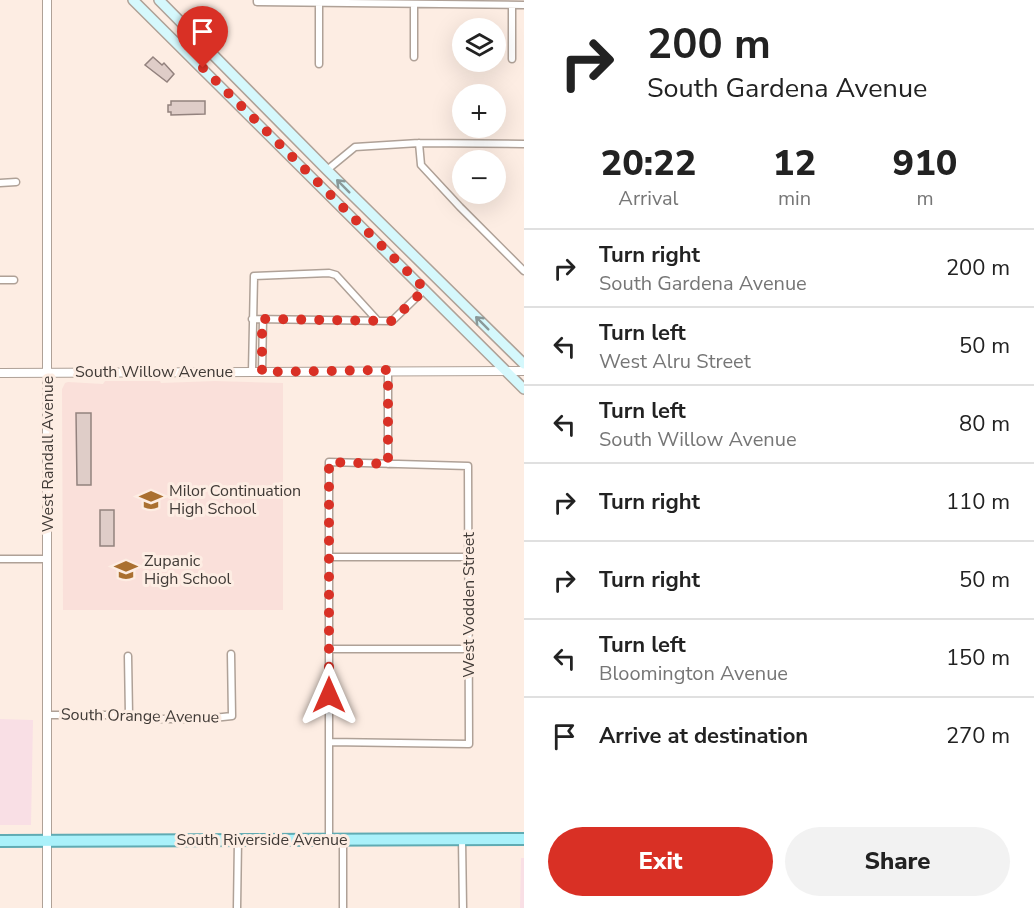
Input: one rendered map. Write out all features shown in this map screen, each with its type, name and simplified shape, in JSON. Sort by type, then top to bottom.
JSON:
[{"type":"main road","points":[[133,0],[524,389]]},
{"type":"main road","points":[[159,0],[524,364]]},
{"type":"main road","name":"South Riverside Avenue","points":[[0,841],[524,839]]},
{"type":"street","name":"West Randall Avenue","points":[[47,0],[47,908]]},
{"type":"street","points":[[257,1],[524,5]]},
{"type":"street","points":[[319,2],[319,64]]},
{"type":"street","points":[[414,4],[414,57]]},
{"type":"street","points":[[512,5],[512,59]]},
{"type":"street","points":[[419,143],[421,165],[474,222],[524,269]]},
{"type":"street","points":[[327,170],[355,147],[419,143],[524,144]]},
{"type":"street","points":[[0,183],[16,183]]},
{"type":"street","points":[[252,372],[254,276],[329,273],[336,275],[377,320]]},
{"type":"street","points":[[0,280],[14,280]]},
{"type":"street","points":[[252,319],[392,321],[425,289]]},
{"type":"street","points":[[262,319],[262,372]]},
{"type":"street","points":[[329,839],[331,557],[329,462],[388,464],[388,370]]},
{"type":"street","name":"South Willow Avenue","points":[[0,373],[524,371]]},
{"type":"street","name":"West Vodden Street","points":[[329,742],[469,744],[468,466],[388,464]]},
{"type":"street","points":[[331,557],[469,557]]},
{"type":"street","points":[[0,559],[47,559]]},
{"type":"street","points":[[329,649],[468,649]]},
{"type":"street","name":"South Orange Avenue","points":[[47,715],[129,715],[164,719],[232,716],[231,654]]},
{"type":"street","points":[[128,656],[129,715]]},
{"type":"street","points":[[343,839],[343,908]]},
{"type":"street","points":[[462,839],[463,908]]},
{"type":"street","points":[[237,908],[238,840]]},
{"type":"shaded area","points":[[105,381],[283,383],[283,610],[63,610],[62,389],[68,382],[103,384]]},
{"type":"shaded area","points":[[0,719],[33,720],[31,825],[0,825]]},
{"type":"shaded area","points":[[521,858],[524,858],[524,908],[520,908]]},
{"type":"building","points":[[153,57],[162,65],[164,63],[174,74],[167,82],[145,65]]},
{"type":"building","points":[[171,101],[205,101],[205,114],[171,115],[171,112],[168,112],[168,105],[171,105]]},
{"type":"building","points":[[76,413],[91,413],[91,485],[77,485]]},
{"type":"building","points":[[100,510],[114,510],[114,546],[100,546]]},
{"type":"place","name":"Milor Continuation High School","points":[[151,500]]},
{"type":"place","name":"Zupanic High School","points":[[126,570]]},
{"type":"route","points":[[203,68],[425,289],[392,321],[262,319],[262,372],[388,370],[388,464],[329,462],[331,557],[329,695]]}]
